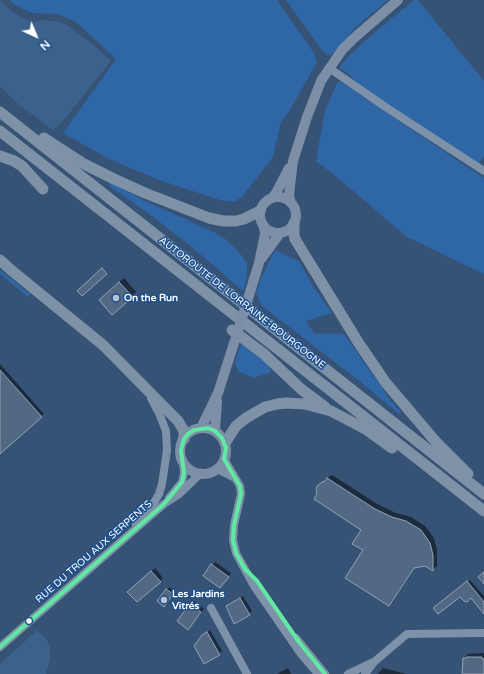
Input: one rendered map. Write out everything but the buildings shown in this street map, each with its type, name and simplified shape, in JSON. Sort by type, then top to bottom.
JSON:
[{"type":"highway","name":"AUTOROUTE DE LORRAINE-BOURGOGNE","points":[[0,112],[484,493]]},
{"type":"highway","name":"AUTOROUTE DE LORRAINE-BOURGOGNE","points":[[0,131],[484,511]]},
{"type":"highway","points":[[25,131],[36,133],[84,164],[145,194],[209,218],[230,222],[244,220],[260,211]]},
{"type":"highway","points":[[0,156],[14,161],[22,166],[43,188]]},
{"type":"highway","points":[[294,223],[295,239],[358,342],[386,383],[431,438],[476,480],[484,493]]},
{"type":"highway","points":[[0,260],[104,345],[182,426],[184,439]]},
{"type":"highway","points":[[234,333],[264,354],[302,389],[331,411],[367,430],[412,462],[429,468]]},
{"type":"highway","points":[[225,443],[236,426],[246,418],[265,407],[277,404],[295,403],[331,411]]},
{"type":"main road","points":[[215,431],[215,413],[218,393],[234,333],[251,289],[259,263],[265,234],[260,217],[262,206],[276,193],[293,161],[315,96],[329,68],[342,50],[353,39],[398,0]]},
{"type":"main road","points":[[264,227],[268,231],[280,233],[291,228],[294,223],[296,213],[289,196],[293,161]]},
{"type":"main road","points":[[272,198],[283,198],[291,203]]},
{"type":"main road","points":[[259,263],[280,233]]},
{"type":"main road","points":[[201,428],[218,393]]},
{"type":"main road","points":[[201,428],[208,428],[215,431],[222,438],[226,448],[224,460],[217,468],[207,473],[191,470],[183,462],[181,450],[184,439],[188,434],[201,428]]},
{"type":"street","points":[[329,68],[387,108],[484,171]]},
{"type":"street","points":[[127,536],[159,494],[167,450],[167,437],[162,420],[146,389]]},
{"type":"street","points":[[224,460],[240,486],[241,494],[234,525],[233,540],[236,553],[254,586],[297,648],[318,674]]},
{"type":"street","name":"RUE DU TROU AUX SERPENTS","points":[[164,504],[182,482],[184,473],[183,462]]},
{"type":"street","points":[[217,468],[235,478]]},
{"type":"street","name":"RUE DU TROU AUX SERPENTS","points":[[0,647],[164,504],[178,495],[201,473]]},
{"type":"street","points":[[244,569],[257,581],[299,642],[325,674]]},
{"type":"street","points":[[211,608],[247,674]]},
{"type":"street","points":[[365,674],[374,662],[407,634],[484,634]]},
{"type":"street","points":[[348,674],[374,662]]},
{"type":"shaded area","points":[[0,0],[13,12],[31,22],[46,20],[62,22],[94,45],[111,61],[63,121],[53,130],[17,103],[0,86]]},
{"type":"shaded area","points":[[10,0],[277,0],[314,53],[317,62],[290,110],[281,122],[273,157],[242,197],[234,202],[220,200],[156,179],[107,158],[63,133],[116,59],[76,22],[58,14],[31,13],[12,3]]},
{"type":"shaded area","points":[[286,0],[388,0],[356,27],[331,55],[326,55]]},
{"type":"shaded area","points":[[414,0],[418,0],[484,81],[484,157],[477,164],[357,84],[350,75],[339,68],[345,60],[368,38]]},
{"type":"shaded area","points":[[340,81],[484,178],[484,274],[407,237],[316,161],[325,110],[337,83]]},
{"type":"shaded area","points":[[112,183],[145,201],[212,231],[224,238],[239,252],[247,263],[247,277],[243,291],[193,248],[148,213],[109,186]]},
{"type":"shaded area","points":[[275,250],[299,261],[313,286],[332,313],[306,321],[314,333],[344,334],[389,399],[401,412],[399,414],[363,384],[262,306],[256,293],[260,280]]},
{"type":"shaded area","points":[[0,270],[30,294],[28,297],[0,274]]},
{"type":"shaded area","points":[[242,341],[266,361],[271,370],[269,373],[253,378],[238,371],[235,363]]},
{"type":"shaded area","points":[[37,630],[47,640],[50,649],[50,659],[46,674],[0,674],[0,664]]},
{"type":"transit line","points":[[0,647],[164,504],[182,482],[184,473],[181,450],[184,439],[194,430],[208,428],[215,431],[222,438],[226,448],[224,459],[240,486],[241,494],[234,525],[233,540],[236,553],[245,569],[257,581],[299,642],[325,674]]},
{"type":"place","name":"On the Run","points":[[116,298]]},
{"type":"place","name":"Les Jardins Vitrés","points":[[164,600]]}]
